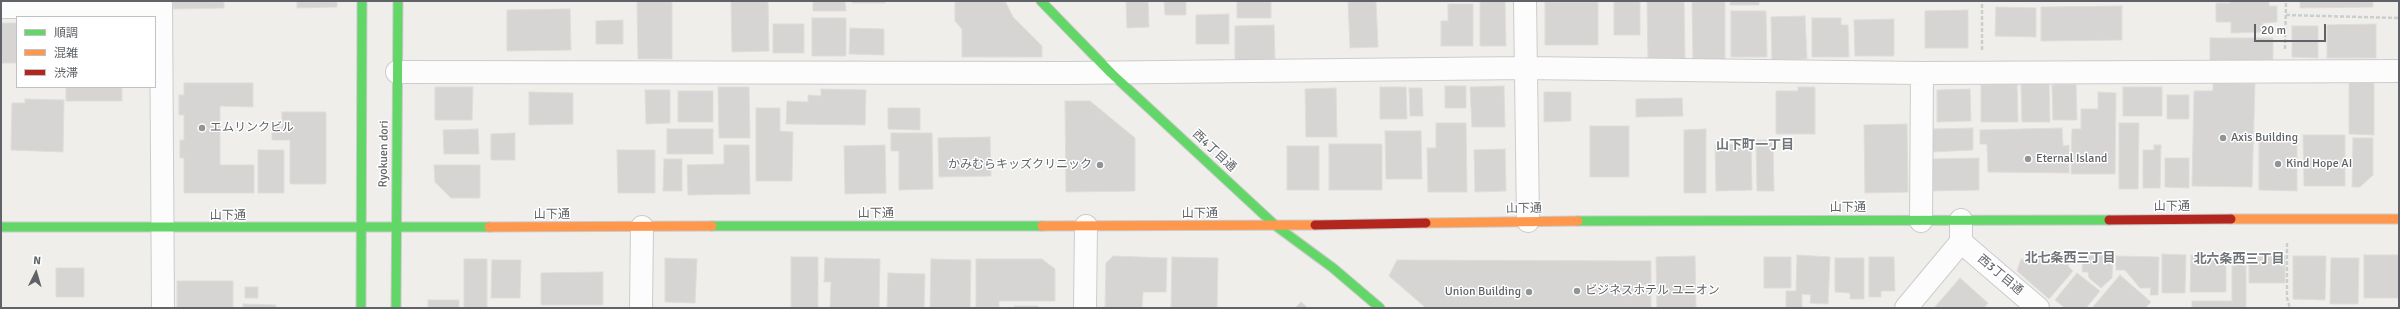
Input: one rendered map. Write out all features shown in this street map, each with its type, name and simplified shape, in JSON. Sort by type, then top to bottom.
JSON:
[{"type":"street","name":"Ryokuen dori","points":[[361,308],[360,228],[362,1]]},
{"type":"street","name":"Ryokuen dori","points":[[396,308],[395,228],[398,1]]},
{"type":"street","name":"西4丁目通","points":[[1042,1],[1047,9],[1111,73],[1276,226],[1333,268],[1380,308]]},
{"type":"street","points":[[1525,1],[1528,221]]},
{"type":"street","points":[[1,7],[161,4],[164,228],[163,308]]},
{"type":"street","points":[[397,72],[1111,73],[1525,68],[1922,72],[2399,71]]},
{"type":"street","points":[[1921,221],[1922,72]]},
{"type":"street","name":"山下通","points":[[1,227],[395,228],[1276,226],[1528,221],[2399,219]]},
{"type":"street","points":[[1906,308],[1961,242],[1961,220]]},
{"type":"street","points":[[1085,308],[1086,226]]},
{"type":"street","points":[[641,308],[642,227]]},
{"type":"street","name":"西3丁目通","points":[[1961,242],[2038,308]]},
{"type":"path","points":[[1982,1],[1982,72]]},
{"type":"path","points":[[2284,72],[2286,1]]},
{"type":"path","points":[[2286,15],[2399,18]]},
{"type":"path","points":[[2288,238],[2287,298],[2290,308]]},
{"type":"building","points":[[173,1],[224,1],[224,8],[173,9]]},
{"type":"building","points":[[297,1],[337,1],[337,7],[297,8]]},
{"type":"building","points":[[637,1],[672,1],[672,59],[638,59]]},
{"type":"building","points":[[731,1],[768,1],[769,51],[732,52]]},
{"type":"building","points":[[813,1],[845,1],[846,11],[813,11]]},
{"type":"building","points":[[852,1],[885,1],[885,3],[852,3]]},
{"type":"building","points":[[955,1],[1005,1],[1013,17],[1042,46],[1042,57],[962,57],[962,29],[955,21]]},
{"type":"building","points":[[1126,1],[1148,1],[1149,27],[1127,28]]},
{"type":"building","points":[[1164,1],[1186,1],[1186,15],[1165,15]]},
{"type":"building","points":[[1237,1],[1271,1],[1271,18],[1237,18]]},
{"type":"building","points":[[1348,1],[1376,1],[1378,47],[1350,48]]},
{"type":"building","points":[[1480,1],[1505,1],[1506,46],[1480,46]]},
{"type":"building","points":[[1614,1],[1640,1],[1640,35],[1614,35]]},
{"type":"building","points":[[1647,1],[1684,1],[1685,60],[1648,61]]},
{"type":"building","points":[[1692,1],[1725,1],[1725,61],[1693,61]]},
{"type":"building","points":[[1730,1],[1759,1],[1759,5],[1730,5]]},
{"type":"building","points":[[2230,1],[2269,1],[2269,6],[2277,6],[2277,22],[2263,23],[2263,32],[2231,33],[2231,22],[2216,22],[2216,3],[2230,3]]},
{"type":"building","points":[[2300,1],[2373,1],[2373,7],[2300,8]]},
{"type":"building","points":[[1545,2],[1598,2],[1598,45],[1545,45]]},
{"type":"building","points":[[1448,4],[1473,4],[1473,46],[1441,46],[1441,21],[1448,21]]},
{"type":"building","points":[[2122,6],[2122,40],[2041,41],[2041,7]]},
{"type":"building","points":[[1996,7],[2036,8],[2036,37],[1995,36]]},
{"type":"building","points":[[570,9],[571,50],[507,51],[507,10]]},
{"type":"building","points":[[1968,10],[1968,48],[1925,48],[1925,11]]},
{"type":"building","points":[[1731,11],[1766,11],[1767,57],[1731,57]]},
{"type":"building","points":[[1229,14],[1229,44],[1196,44],[1196,15]]},
{"type":"building","points":[[1805,16],[1807,59],[1772,60],[1771,17]]},
{"type":"building","points":[[812,18],[846,18],[846,56],[812,56]]},
{"type":"building","points":[[1812,18],[1841,18],[1841,25],[1848,25],[1849,57],[1812,57]]},
{"type":"building","points":[[1894,19],[1894,56],[1855,56],[1854,20]]},
{"type":"building","points":[[623,20],[623,44],[596,44],[596,21]]},
{"type":"building","points":[[1,23],[16,23],[16,63],[1,63]]},
{"type":"building","points":[[773,24],[804,24],[804,53],[773,53]]},
{"type":"building","points":[[2376,24],[2376,58],[2327,58],[2327,25]]},
{"type":"building","points":[[1274,25],[1275,59],[1235,60],[1235,26]]},
{"type":"building","points":[[2292,26],[2318,26],[2318,58],[2292,57]]},
{"type":"building","points":[[850,28],[884,29],[884,55],[849,54]]},
{"type":"building","points":[[2210,38],[2273,38],[2273,60],[2210,61]]},
{"type":"building","points":[[2349,81],[2374,81],[2374,135],[2349,134]]},
{"type":"building","name":"エムリンクビル","points":[[184,83],[253,83],[253,107],[220,106],[220,165],[254,165],[254,193],[184,193],[184,158],[180,158],[180,140],[184,140],[184,115],[179,115],[179,95],[184,95]]},
{"type":"building","name":"Axis Building","points":[[2213,83],[2255,84],[2252,187],[2192,186],[2194,91],[2213,91]]},
{"type":"building","points":[[2017,84],[2018,122],[1981,122],[1981,85]]},
{"type":"building","points":[[2021,84],[2049,84],[2050,122],[2022,122]]},
{"type":"building","points":[[2076,84],[2077,120],[2053,120],[2052,85]]},
{"type":"building","points":[[1445,86],[1466,86],[1466,108],[1445,108]]},
{"type":"building","points":[[1504,86],[1505,127],[1472,127],[1470,87]]},
{"type":"building","points":[[435,87],[473,87],[472,120],[435,120]]},
{"type":"building","points":[[718,87],[749,87],[750,138],[719,138]]},
{"type":"building","points":[[1380,87],[1406,87],[1407,119],[1380,119]]},
{"type":"building","points":[[1798,87],[1815,87],[1815,134],[1776,134],[1776,91],[1798,91]]},
{"type":"building","points":[[2123,87],[2162,87],[2162,116],[2123,116]]},
{"type":"building","points":[[66,88],[122,88],[122,101],[66,101]]},
{"type":"building","points":[[1336,88],[1337,137],[1306,137],[1305,89]]},
{"type":"building","points":[[1409,88],[1422,88],[1423,116],[1410,116]]},
{"type":"building","points":[[821,89],[866,90],[865,125],[786,124],[787,101],[808,102],[808,95],[821,96]]},
{"type":"building","points":[[1970,89],[1971,121],[1937,122],[1937,90]]},
{"type":"building","points":[[645,90],[670,90],[670,123],[646,124]]},
{"type":"building","points":[[678,91],[713,91],[713,122],[678,122]]},
{"type":"building","points":[[529,92],[573,93],[573,124],[529,125]]},
{"type":"building","points":[[1544,92],[1571,92],[1571,121],[1544,122]]},
{"type":"building","points":[[2098,92],[2116,93],[2115,174],[2071,174],[2072,129],[2081,129],[2081,109],[2098,109]]},
{"type":"building","points":[[2167,95],[2189,95],[2189,119],[2167,119]]},
{"type":"building","points":[[1682,98],[1683,116],[1636,117],[1636,99]]},
{"type":"building","points":[[25,99],[64,100],[63,152],[11,150],[12,103],[25,103]]},
{"type":"building","name":"かみむらキッズクリニック","points":[[1065,101],[1090,101],[1135,138],[1135,191],[1066,192]]},
{"type":"building","points":[[756,108],[780,108],[780,131],[793,132],[792,181],[756,181]]},
{"type":"building","points":[[888,108],[920,108],[920,130],[888,129]]},
{"type":"building","points":[[282,112],[326,112],[326,184],[290,184],[290,140],[272,140],[272,127],[282,127]]},
{"type":"building","points":[[1436,123],[1466,123],[1467,192],[1428,192],[1427,148],[1436,148]]},
{"type":"building","points":[[2119,123],[2139,123],[2138,189],[2119,189]]},
{"type":"building","points":[[1907,124],[1908,192],[1865,193],[1864,125]]},
{"type":"building","points":[[1590,126],[1629,126],[1629,177],[1590,177]]},
{"type":"building","points":[[1973,128],[1973,150],[1932,152],[1932,129]]},
{"type":"building","name":"Eternal Island","points":[[2062,128],[2063,146],[2069,145],[2069,173],[1988,172],[1987,144],[1980,144],[1980,130]]},
{"type":"building","points":[[478,129],[479,154],[444,154],[443,130]]},
{"type":"building","points":[[667,129],[713,129],[713,154],[667,154]]},
{"type":"building","points":[[1706,129],[1706,193],[1684,193],[1684,130]]},
{"type":"building","points":[[1385,131],[1421,131],[1422,179],[1386,179]]},
{"type":"building","points":[[515,133],[515,160],[491,160],[491,134]]},
{"type":"building","points":[[891,133],[932,133],[933,189],[899,190],[899,151],[891,151]]},
{"type":"building","points":[[2303,135],[2345,135],[2345,186],[2304,186]]},
{"type":"building","points":[[990,137],[991,176],[939,177],[938,138]]},
{"type":"building","name":"Kind Hope AI","points":[[2259,137],[2297,138],[2297,191],[2259,190]]},
{"type":"building","points":[[2353,138],[2373,138],[2373,175],[2360,187],[2352,187]]},
{"type":"building","points":[[1756,140],[1773,140],[1774,191],[1757,191]]},
{"type":"building","points":[[1329,144],[1382,144],[1382,190],[1329,190]]},
{"type":"building","points":[[1751,144],[1752,190],[1716,191],[1715,145]]},
{"type":"building","points":[[724,145],[749,145],[750,194],[688,195],[687,165],[724,164]]},
{"type":"building","points":[[885,145],[886,193],[845,194],[844,146]]},
{"type":"building","points":[[2154,145],[2161,145],[2160,188],[2143,188],[2143,150],[2154,150]]},
{"type":"building","points":[[1287,146],[1319,146],[1319,190],[1287,190]]},
{"type":"building","points":[[1505,149],[1506,191],[1475,192],[1474,150]]},
{"type":"building","points":[[258,150],[284,150],[284,193],[258,193]]},
{"type":"building","points":[[617,150],[655,150],[655,193],[618,193]]},
{"type":"building","points":[[1979,158],[1979,190],[1933,191],[1932,159]]},
{"type":"building","points":[[2165,158],[2189,158],[2189,188],[2165,187]]},
{"type":"building","points":[[664,159],[682,159],[682,191],[663,191]]},
{"type":"building","points":[[434,165],[480,165],[480,198],[451,198],[435,182]]},
{"type":"building","points":[[2162,254],[2186,255],[2185,293],[2162,293]]},
{"type":"building","points":[[1797,255],[1830,257],[1828,304],[1810,303],[1811,295],[1802,294],[1802,308],[1786,308],[1786,291],[1796,291]]},
{"type":"building","points":[[2083,255],[2113,255],[2112,278],[2101,288],[2089,278],[2088,272],[2082,272]]},
{"type":"building","points":[[2191,255],[2226,255],[2226,292],[2190,292]]},
{"type":"building","points":[[2232,255],[2246,255],[2246,308],[2192,308],[2192,301],[2232,301]]},
{"type":"building","points":[[2364,255],[2399,255],[2399,298],[2364,298]]},
{"type":"building","points":[[1113,256],[1167,258],[1166,292],[1143,292],[1142,308],[1105,308],[1106,263]]},
{"type":"building","points":[[1695,256],[1696,308],[1657,308],[1656,257]]},
{"type":"building","points":[[2116,256],[2159,257],[2158,295],[2150,295],[2151,288],[2140,288],[2125,270],[2116,270]]},
{"type":"building","points":[[2249,256],[2285,256],[2285,283],[2249,283]]},
{"type":"building","points":[[2293,256],[2326,256],[2325,300],[2293,299]]},
{"type":"building","points":[[791,257],[818,257],[818,308],[791,308]]},
{"type":"building","points":[[1172,257],[1218,258],[1217,308],[1171,308]]},
{"type":"building","points":[[1764,257],[1791,257],[1791,288],[1764,288]]},
{"type":"building","points":[[1869,257],[1894,257],[1895,291],[1881,291],[1881,297],[1869,297]]},
{"type":"building","points":[[665,258],[697,259],[695,303],[665,302]]},
{"type":"building","points":[[825,258],[880,259],[879,308],[830,308],[831,282],[824,282]]},
{"type":"building","points":[[1835,258],[1864,258],[1864,299],[1850,299],[1850,293],[1835,292]]},
{"type":"building","points":[[2331,258],[2359,258],[2358,304],[2330,304]]},
{"type":"building","points":[[464,259],[487,259],[487,308],[464,308]]},
{"type":"building","points":[[931,259],[971,260],[970,308],[930,308]]},
{"type":"building","points":[[976,259],[1042,259],[1055,269],[1055,301],[999,301],[999,307],[976,307]]},
{"type":"building","points":[[2021,259],[2069,260],[2068,266],[2073,271],[2049,299],[2017,271]]},
{"type":"building","points":[[492,260],[521,260],[520,298],[491,298]]},
{"type":"building","name":"Union Building","points":[[1397,260],[1651,261],[1651,308],[1426,308],[1389,276]]},
{"type":"building","points":[[56,268],[84,268],[84,297],[56,297]]},
{"type":"building","points":[[603,272],[603,305],[541,305],[541,273]]},
{"type":"building","points":[[888,273],[925,274],[924,308],[887,308]]},
{"type":"building","points":[[2077,273],[2100,291],[2086,308],[2065,308],[2055,300]]},
{"type":"building","points":[[2120,275],[2151,302],[2145,308],[2092,308]]},
{"type":"building","points":[[1960,278],[1988,303],[1984,308],[1934,308]]},
{"type":"building","points":[[177,281],[233,281],[233,308],[177,308]]},
{"type":"building","points":[[245,287],[258,287],[258,298],[245,298]]},
{"type":"building","points":[[428,300],[459,300],[459,308],[428,308]]},
{"type":"building","points":[[1301,302],[1308,308],[1295,308]]},
{"type":"building","points":[[243,304],[276,305],[276,308],[243,308]]},
{"type":"building","points":[[1015,306],[1038,306],[1038,308],[1014,308]]},
{"type":"traffic: fast","points":[[361,308],[362,1]]},
{"type":"traffic: fast","points":[[396,308],[398,1]]},
{"type":"traffic: fast","points":[[1041,1],[1111,73],[1276,226],[1333,268],[1380,308]]},
{"type":"traffic: fast","points":[[1578,221],[2109,220]]},
{"type":"traffic: fast","points":[[712,226],[1042,226]]},
{"type":"traffic: fast","points":[[1,227],[489,227]]},
{"type":"traffic: slow","points":[[2231,219],[2399,219]]},
{"type":"traffic: slow","points":[[1426,223],[1578,221]]},
{"type":"traffic: slow","points":[[1042,226],[1315,225]]},
{"type":"traffic: slow","points":[[489,227],[712,226]]},
{"type":"traffic: jam","points":[[2109,220],[2231,219]]},
{"type":"traffic: jam","points":[[1315,225],[1426,223]]},
{"type":"place","name":"エムリンクビル","points":[[202,128]]},
{"type":"place","name":"Axis Building","points":[[2223,138]]},
{"type":"place","name":"Eternal Island","points":[[2028,159]]},
{"type":"place","name":"Kind Hope AI","points":[[2278,164]]},
{"type":"place","name":"かみむらキッズクリニック","points":[[1100,165]]},
{"type":"place","name":"ビジネスホテル ユニオン","points":[[1577,291]]},
{"type":"place","name":"Union Building","points":[[1529,292]]},
{"type":"district","name":"山下町一丁目","points":[[1755,146]]},
{"type":"district","name":"北七条西三丁目","points":[[2070,259]]},
{"type":"district","name":"北六条西三丁目","points":[[2239,260]]}]
